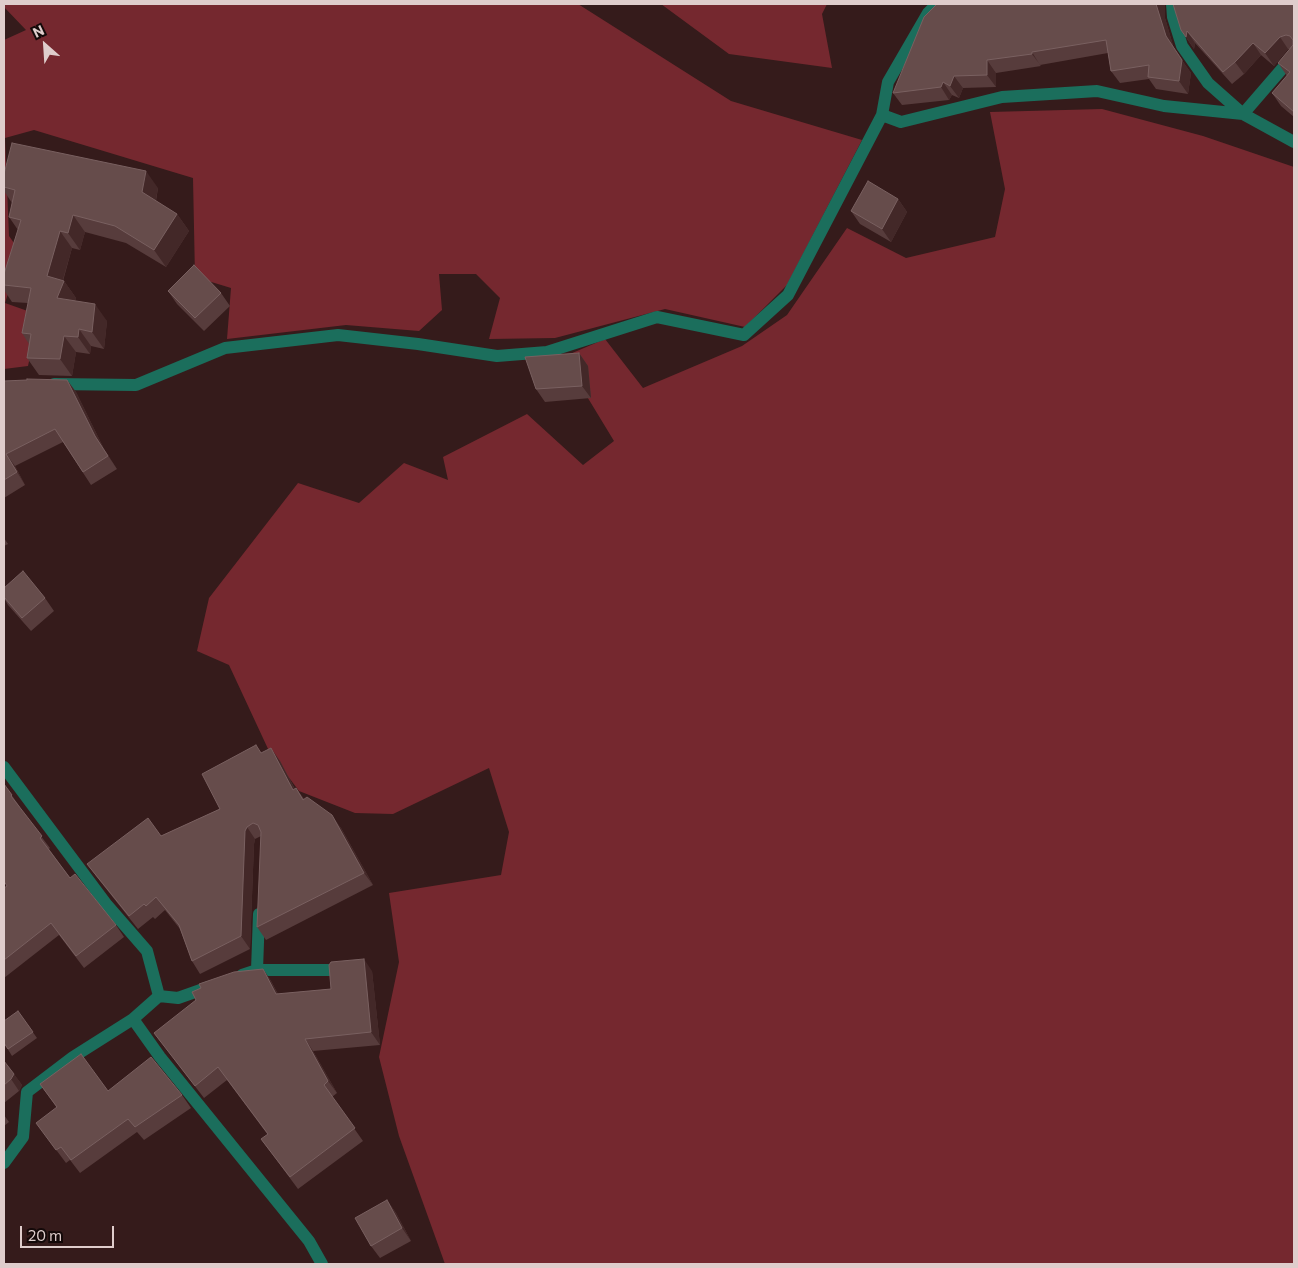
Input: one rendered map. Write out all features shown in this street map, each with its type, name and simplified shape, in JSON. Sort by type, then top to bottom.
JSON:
[{"type":"street","points":[[41,384],[136,385],[225,348],[338,335],[418,344],[497,356],[547,352],[657,317],[744,336],[788,295],[882,114],[888,82],[928,13],[937,4]]},
{"type":"street","points":[[1172,4],[1173,17],[1182,46],[1208,82],[1244,114],[1294,142]]},
{"type":"street","points":[[1244,114],[1294,55]]},
{"type":"street","points":[[882,114],[901,122],[1002,97],[1097,91],[1164,106],[1244,114]]},
{"type":"street","points":[[4,767],[106,905],[147,951],[159,996]]},
{"type":"street","points":[[257,970],[260,902]]},
{"type":"street","points":[[4,1163],[23,1138],[27,1092],[73,1057],[133,1019],[159,996],[178,998],[257,970],[333,970]]},
{"type":"street","points":[[133,1019],[160,1058],[309,1241],[322,1264]]},
{"type":"shaded area","points":[[4,4],[578,4],[731,101],[862,140],[787,285],[745,327],[665,309],[555,338],[489,339],[500,298],[476,274],[439,274],[442,310],[419,331],[346,325],[227,339],[231,288],[195,277],[193,178],[34,130],[5,138],[9,236],[21,253],[5,303],[39,315],[28,366],[4,369],[4,40],[26,30],[4,7]]},
{"type":"shaded area","points":[[661,4],[827,4],[822,14],[832,68],[729,54]]},
{"type":"shaded area","points":[[1102,109],[1203,136],[1294,167],[1294,1264],[445,1264],[399,1136],[379,1057],[399,962],[389,893],[501,875],[509,832],[489,768],[393,814],[355,813],[299,791],[269,751],[229,665],[197,651],[209,598],[298,483],[359,503],[404,463],[448,480],[443,457],[527,414],[583,465],[614,441],[563,357],[605,339],[643,388],[742,346],[787,315],[847,228],[906,258],[995,237],[1005,189],[990,112]]},
{"type":"building","points":[[937,4],[1156,4],[1166,36],[1182,60],[1179,81],[1148,77],[1149,65],[1111,71],[1106,40],[1032,52],[1032,54],[987,60],[987,75],[954,76],[950,86],[943,82],[941,87],[893,93],[924,17]]},
{"type":"building","points":[[1173,4],[1294,4],[1294,112],[1272,93],[1290,72],[1278,63],[1293,45],[1293,40],[1290,36],[1280,37],[1265,53],[1253,43],[1223,72],[1187,31],[1186,37],[1181,30]]},
{"type":"building","points":[[12,143],[146,171],[142,192],[177,214],[154,250],[115,226],[73,215],[68,233],[60,231],[47,276],[64,281],[57,298],[95,304],[92,332],[79,329],[78,337],[64,336],[60,359],[27,358],[31,334],[22,333],[31,288],[4,285],[4,274],[21,220],[9,217],[15,190],[4,187],[4,174]]},
{"type":"building","points":[[868,181],[898,199],[882,229],[851,211]]},
{"type":"building","points":[[194,265],[221,293],[195,318],[168,291]]},
{"type":"building","points":[[579,353],[582,386],[536,389],[525,357]]},
{"type":"building","points":[[27,379],[67,380],[95,436],[108,456],[83,472],[55,429],[6,454],[17,472],[4,480],[4,381]]},
{"type":"building","points":[[23,571],[45,598],[22,618],[4,597],[4,588]]},
{"type":"building","points":[[256,745],[261,753],[271,748],[293,790],[296,788],[303,800],[307,797],[332,815],[364,873],[257,927],[261,832],[258,825],[253,823],[245,831],[241,936],[192,961],[179,925],[156,897],[146,906],[144,904],[129,916],[87,864],[148,818],[161,836],[220,809],[202,774]]},
{"type":"building","points":[[4,784],[42,836],[40,838],[70,878],[75,874],[116,925],[76,956],[51,923],[4,960],[4,888],[7,886],[4,881]]},
{"type":"building","points":[[364,959],[371,1032],[305,1039],[328,1081],[324,1085],[355,1128],[290,1177],[261,1139],[268,1134],[218,1067],[195,1086],[154,1033],[196,1000],[192,992],[201,988],[199,984],[234,972],[263,969],[276,994],[331,989],[329,965],[331,962]]},
{"type":"building","points":[[18,1011],[33,1032],[8,1049],[4,1043],[4,1021]]},
{"type":"building","points":[[81,1054],[108,1091],[151,1057],[182,1095],[135,1127],[128,1119],[71,1160],[61,1147],[56,1150],[36,1123],[57,1107],[40,1084]]},
{"type":"building","points":[[4,1061],[14,1074],[4,1085]]},
{"type":"building","points":[[387,1200],[402,1228],[371,1246],[355,1218]]}]
